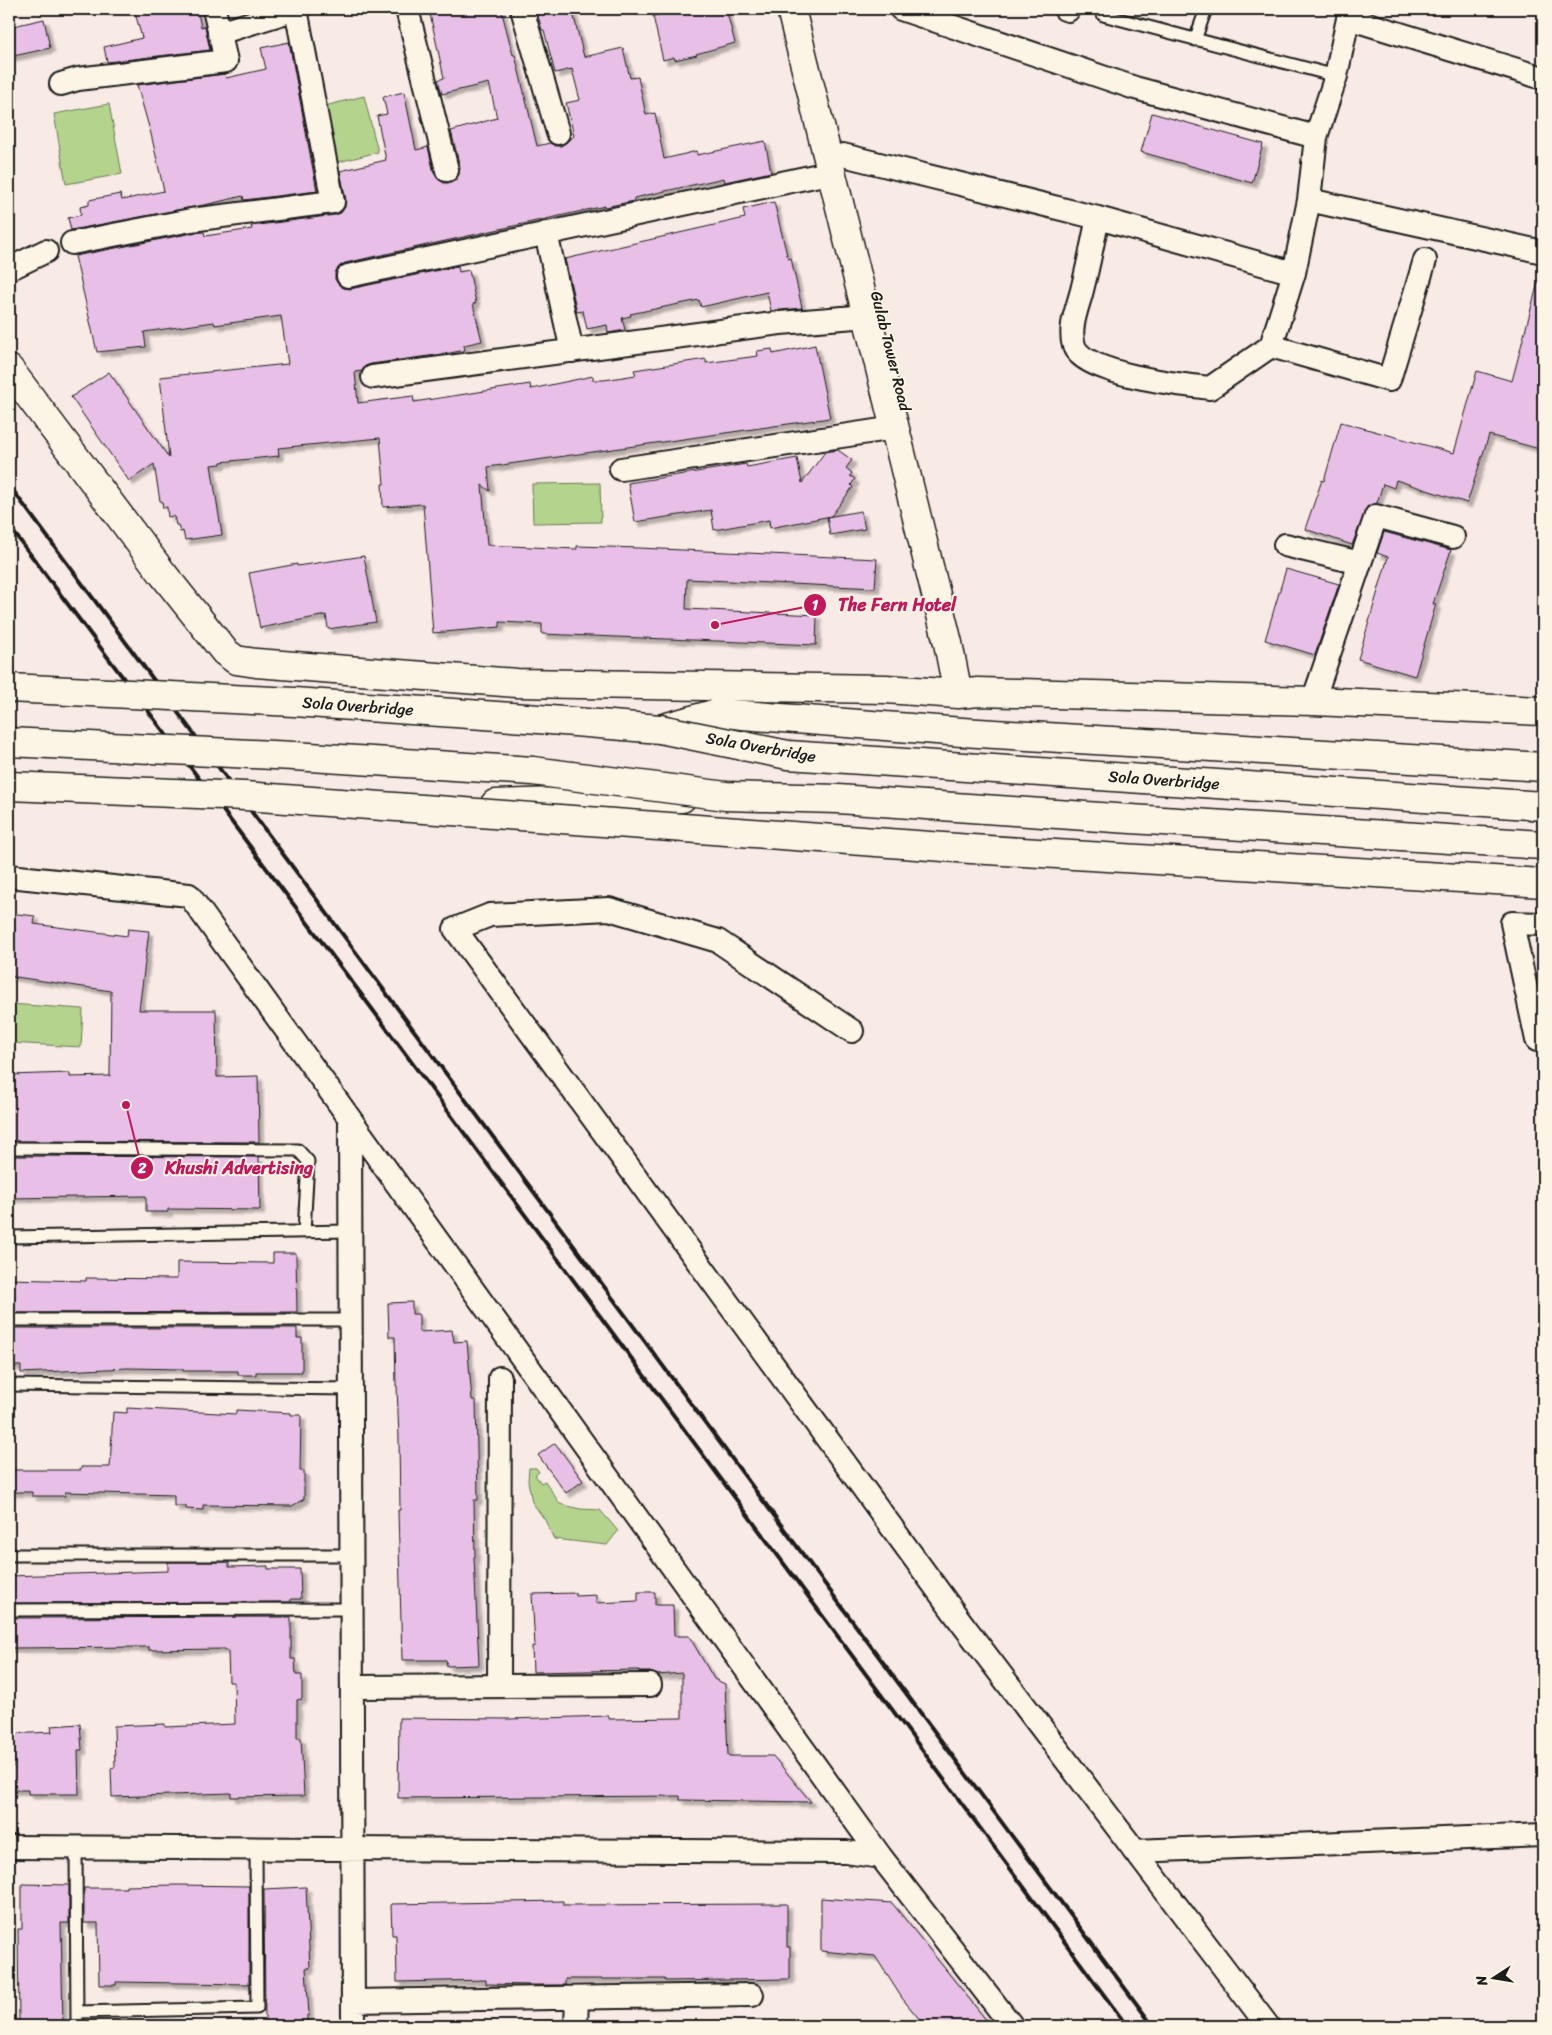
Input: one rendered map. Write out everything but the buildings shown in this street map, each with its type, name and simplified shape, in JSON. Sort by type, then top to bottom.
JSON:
[{"type":"main road","points":[[791,9],[838,164],[868,316],[948,643],[968,693]]},
{"type":"main road","name":"Gulab Tower Road","points":[[810,9],[838,164],[962,639],[968,693]]},
{"type":"main road","points":[[9,369],[163,574],[225,652],[236,660],[516,683],[886,688],[968,693],[1313,701],[1543,711]]},
{"type":"main road","name":"Sola Overbridge","points":[[9,688],[294,702],[660,729],[788,755],[1543,806]]},
{"type":"main road","points":[[660,729],[717,713],[962,732],[1543,767]]},
{"type":"main road","points":[[9,742],[533,771],[726,796]]},
{"type":"main road","points":[[9,786],[245,796],[962,848],[1543,883]]},
{"type":"main road","points":[[398,808],[726,796],[838,799],[1543,845]]},
{"type":"street","points":[[61,84],[78,79],[226,61],[214,9]]},
{"type":"street","points":[[72,243],[191,220],[332,202],[296,9],[219,33]]},
{"type":"street","points":[[406,9],[447,170]]},
{"type":"street","points":[[522,9],[558,133]]},
{"type":"street","points":[[902,9],[1135,88],[1316,137]]},
{"type":"street","points":[[1098,218],[1074,319],[1072,338],[1074,347],[1080,355],[1089,361],[1115,371],[1165,383],[1210,388],[1272,346],[1294,273],[1309,200],[1316,137],[1336,76],[1349,13],[1543,78]]},
{"type":"street","points":[[348,276],[546,233],[838,164],[1098,218],[1294,273]]},
{"type":"street","points":[[1309,200],[1543,252]]},
{"type":"street","points":[[546,233],[572,351]]},
{"type":"street","points":[[9,269],[46,251]]},
{"type":"street","points":[[1272,346],[1387,388],[1425,260]]},
{"type":"street","points":[[373,377],[780,323],[868,316]]},
{"type":"street","points":[[621,469],[895,428]]},
{"type":"street","points":[[1313,701],[1376,516],[1453,536]]},
{"type":"street","points":[[1285,545],[1360,563]]},
{"type":"street","points":[[9,876],[189,894],[881,1857],[1012,2026]]},
{"type":"street","points":[[852,1031],[718,941],[609,910],[490,915],[455,929],[958,1618],[1268,2026]]},
{"type":"street","points":[[1543,924],[1512,923],[1537,1040],[1543,1039]]},
{"type":"street","points":[[350,1120],[353,2026]]},
{"type":"street","points":[[499,1686],[500,1378]]},
{"type":"street","points":[[352,1687],[650,1685]]},
{"type":"street","points":[[1134,1851],[1543,1835]]},
{"type":"street","points":[[9,1847],[846,1852],[881,1857]]},
{"type":"street","points":[[353,2001],[752,1996]]},
{"type":"street","points":[[576,2026],[577,1998]]},
{"type":"lane","points":[[1195,40],[1206,9]]},
{"type":"lane","points":[[1103,15],[1336,76]]},
{"type":"lane","points":[[9,1148],[298,1150],[308,1161],[304,1232]]},
{"type":"lane","points":[[9,1238],[350,1231]]},
{"type":"lane","points":[[9,1320],[350,1320]]},
{"type":"lane","points":[[9,1385],[352,1389]]},
{"type":"lane","points":[[9,1555],[351,1555]]},
{"type":"lane","points":[[9,1610],[351,1609]]},
{"type":"lane","points":[[76,1848],[77,2026]]},
{"type":"lane","points":[[76,2012],[257,2008],[256,1849]]},
{"type":"green space","points":[[364,96],[378,152],[331,164],[317,108]]},
{"type":"green space","points":[[109,104],[122,174],[66,184],[54,114]]},
{"type":"green space","points":[[600,483],[601,522],[533,523],[532,484]]},
{"type":"green space","points":[[9,1004],[83,1009],[81,1047],[9,1043]]},
{"type":"green space","points":[[529,1468],[536,1468],[539,1472],[535,1475],[541,1483],[545,1481],[560,1504],[580,1509],[600,1510],[618,1531],[607,1545],[554,1539],[545,1520],[532,1502],[528,1481]]},
{"type":"railway","points":[[9,485],[1153,2026]]},
{"type":"railway","points":[[9,526],[361,994],[1127,2026]]},
{"type":"place","name":"The Fern Hotel","points":[[715,625]]},
{"type":"place","name":"Khushi Advertising","points":[[126,1105]]}]
